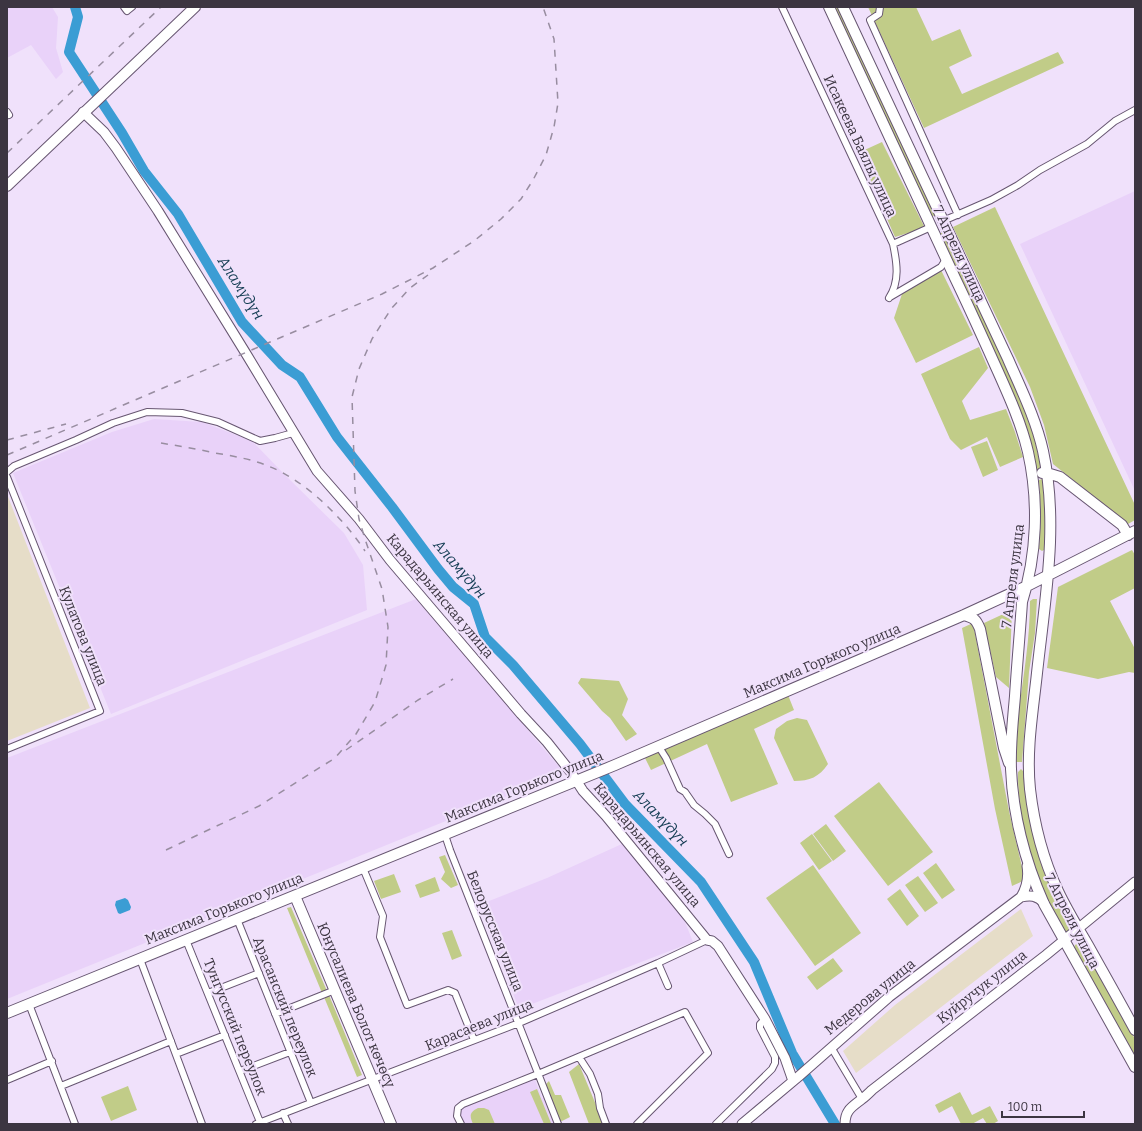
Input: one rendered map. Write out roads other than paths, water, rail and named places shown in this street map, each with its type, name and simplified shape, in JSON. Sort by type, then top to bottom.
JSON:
[{"type":"main road","points":[[7,186],[195,7]]},
{"type":"main road","name":"7 Апреля улица","points":[[829,7],[985,341],[1015,409],[1023,433],[1032,474],[1035,530],[1027,586],[1022,602],[1011,735],[1011,768],[1016,814],[1026,855],[1036,886],[1052,920],[1135,1066]]},
{"type":"main road","name":"7 Апреля улица","points":[[843,7],[1025,398],[1043,450],[1047,473],[1051,522],[1047,576],[1030,732],[1030,788],[1034,814],[1042,849],[1052,878],[1067,908],[1135,1030]]},
{"type":"main road","points":[[931,227],[943,221]]},
{"type":"main road","points":[[1032,474],[1047,473],[1060,477],[1131,533]]},
{"type":"main road","name":"Максима Горького улица","points":[[7,1013],[615,766],[964,616],[1131,533]]},
{"type":"main road","points":[[964,616],[977,621],[980,628],[1004,748],[1011,768],[1029,765]]},
{"type":"main road","name":"Юнусалиева Болот көчөсү","points":[[295,896],[391,1124]]},
{"type":"street","name":"Исакеева Баялы улица","points":[[783,7],[893,244],[897,264],[897,278],[889,298],[941,267],[946,259]]},
{"type":"street","points":[[880,7],[878,14],[870,20],[958,214]]},
{"type":"street","name":"Карадарьинская улица","points":[[86,110],[112,142],[143,188],[317,471],[359,519],[390,560],[521,714],[547,742],[570,770],[583,791],[611,822],[707,940],[712,941],[718,946],[765,1018],[796,1079]]},
{"type":"street","points":[[943,221],[991,200],[1018,185],[1040,170],[1087,144],[1115,121],[1135,110]]},
{"type":"street","points":[[893,244],[931,227]]},
{"type":"street","points":[[7,472],[14,466],[113,423],[146,412],[182,413],[218,422],[260,440],[293,433]]},
{"type":"street","name":"Кулатова улица","points":[[7,477],[100,711],[7,749]]},
{"type":"street","points":[[659,747],[666,758],[680,789],[685,792],[694,805],[715,824],[729,854]]},
{"type":"street","name":"Белорусская улица","points":[[445,835],[558,1124]]},
{"type":"street","name":"Медерова улица","points":[[742,1124],[796,1079],[889,997],[1020,897],[1026,888],[1028,881],[1026,855]]},
{"type":"street","points":[[363,868],[383,916],[380,938],[407,1005],[448,990],[454,993],[474,1040]]},
{"type":"street","name":"Куйручук улица","points":[[845,1124],[846,1114],[860,1095],[872,1090],[1064,940],[1135,882]]},
{"type":"street","points":[[1020,897],[1036,896],[1044,903]]},
{"type":"street","name":"Арасанский переулок","points":[[237,919],[311,1103]]},
{"type":"street","name":"Тунгусский переулок","points":[[186,940],[240,1071],[258,1123]]},
{"type":"street","name":"Карасаева улица","points":[[258,1123],[518,1023],[658,963],[707,940]]},
{"type":"street","points":[[140,959],[202,1124]]},
{"type":"street","points":[[658,963],[668,986]]},
{"type":"street","points":[[208,994],[259,973]]},
{"type":"street","points":[[275,1014],[335,990]]},
{"type":"street","points":[[29,1004],[75,1124]]},
{"type":"street","points":[[461,1124],[457,1116],[458,1108],[463,1104],[686,1012],[708,1053],[637,1124]]},
{"type":"street","points":[[716,1124],[772,1069],[775,1063],[775,1057],[760,1028],[760,1024],[765,1018]]},
{"type":"street","points":[[176,1054],[225,1035]]},
{"type":"street","points":[[61,1086],[171,1041]]},
{"type":"street","points":[[831,1047],[860,1095]]},
{"type":"street","points":[[240,1071],[290,1052]]},
{"type":"street","points":[[579,1057],[590,1074],[598,1094],[600,1108],[606,1124]]},
{"type":"street","points":[[7,1080],[52,1061]]},
{"type":"street","points":[[283,1113],[288,1124]]},
{"type":"water","points":[[125,898],[128,900],[131,907],[130,910],[120,914],[118,913],[115,905],[116,901]]},
{"type":"waterway","name":"Аламүдүн","points":[[75,7],[78,17],[69,52],[122,133],[144,171],[178,214],[242,322],[282,365],[300,377],[337,437],[438,569],[453,587],[474,604],[485,637],[513,665],[580,744],[625,804],[701,882],[754,962],[792,1053],[835,1124]]},
{"type":"railway","points":[[7,153],[161,7]]},
{"type":"railway","points":[[7,455],[382,294],[433,268],[474,241],[501,219],[521,199],[533,180],[546,155],[554,127],[558,103],[554,39],[543,7]]},
{"type":"railway","points":[[166,850],[259,806],[335,758],[356,734],[375,702],[386,665],[388,627],[382,589],[359,519],[355,491],[352,397],[359,369],[372,339],[391,309],[410,288],[428,275]]},
{"type":"railway","points":[[7,440],[66,424]]},
{"type":"railway","points":[[161,443],[249,460],[282,472],[309,491],[335,514],[365,551]]},
{"type":"railway","points":[[346,750],[418,700],[453,679]]}]
